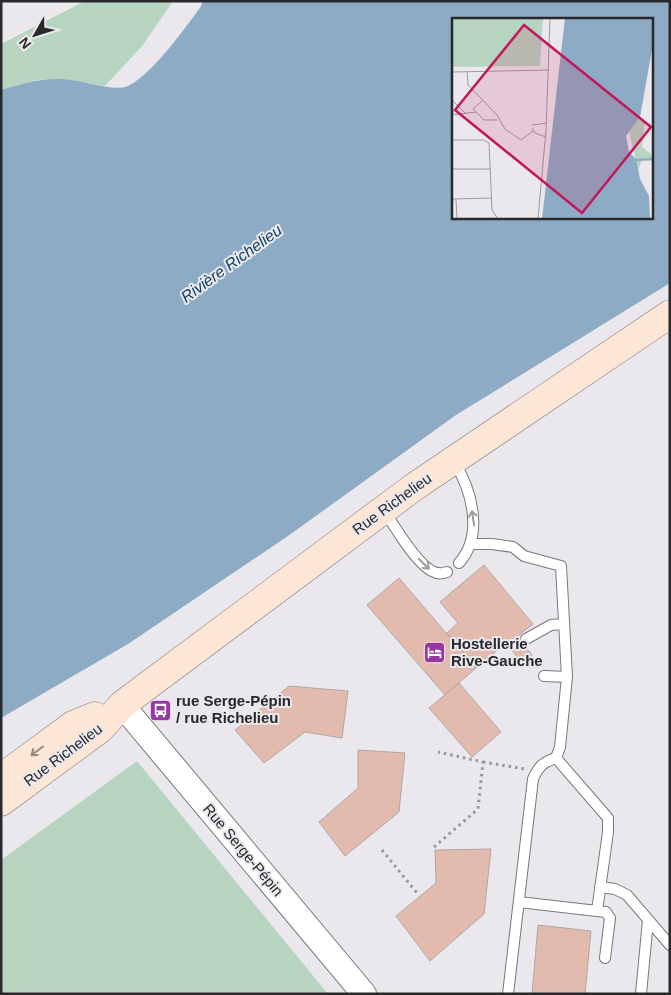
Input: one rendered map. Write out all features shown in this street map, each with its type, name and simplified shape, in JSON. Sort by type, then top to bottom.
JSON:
[{"type":"main road","name":"Rue Richelieu","points":[[1,802],[100,729],[122,705],[383,509],[670,314]]},
{"type":"main road","name":"Rue Richelieu","points":[[1,778],[73,725],[122,705]]},
{"type":"street","name":"Rue Serge-Pépin","points":[[122,705],[364,994]]},
{"type":"lane","points":[[453,460],[467,488],[474,524],[470,544],[466,554],[459,562]]},
{"type":"lane","points":[[383,509],[407,544],[429,569],[438,574],[447,572]]},
{"type":"lane","points":[[470,544],[492,544],[513,548],[524,556],[561,566],[567,677],[560,747],[556,758]]},
{"type":"lane","points":[[526,639],[550,625],[563,624]]},
{"type":"lane","points":[[544,676],[567,677]]},
{"type":"lane","points":[[508,994],[531,792],[536,771],[546,761],[556,758]]},
{"type":"lane","points":[[556,758],[608,818],[609,823],[597,911]]},
{"type":"lane","points":[[600,887],[615,889],[627,895],[670,945]]},
{"type":"lane","points":[[518,902],[606,912],[610,918],[605,958]]},
{"type":"lane","points":[[641,994],[648,920]]},
{"type":"path","points":[[438,752],[536,771]]},
{"type":"path","points":[[434,847],[478,808],[483,762]]},
{"type":"path","points":[[382,850],[417,893]]},
{"type":"green space","points":[[85,1],[173,1],[143,45],[105,86],[62,79],[37,80],[1,90],[1,44]]},
{"type":"green space","points":[[137,761],[328,994],[1,994],[1,860]]},
{"type":"water","name":"Rivière Richelieu","points":[[203,1],[670,1],[670,283],[456,415],[288,536],[128,644],[1,718],[1,90],[46,79],[68,80],[119,88],[125,87],[144,75],[176,40],[200,8]]},
{"type":"building","points":[[484,565],[533,624],[517,637],[532,655],[522,663],[506,643],[476,668],[447,633],[458,623],[440,602]]},
{"type":"building","points":[[399,578],[476,668],[445,695],[367,605]]},
{"type":"building","points":[[459,683],[501,732],[472,757],[429,708]]},
{"type":"building","points":[[289,686],[348,691],[342,738],[305,732],[264,763],[235,730]]},
{"type":"building","points":[[358,750],[405,753],[399,812],[345,856],[319,822],[358,788]]},
{"type":"building","points":[[491,849],[484,914],[430,961],[396,916],[436,883],[435,850]]},
{"type":"building","points":[[538,925],[591,931],[585,994],[532,994]]},
{"type":"place","name":"Hostellerie Rive-Gauche","points":[[435,653]]},
{"type":"place","name":"rue Serge-Pépin / rue Richelieu","points":[[160,710]]}]
